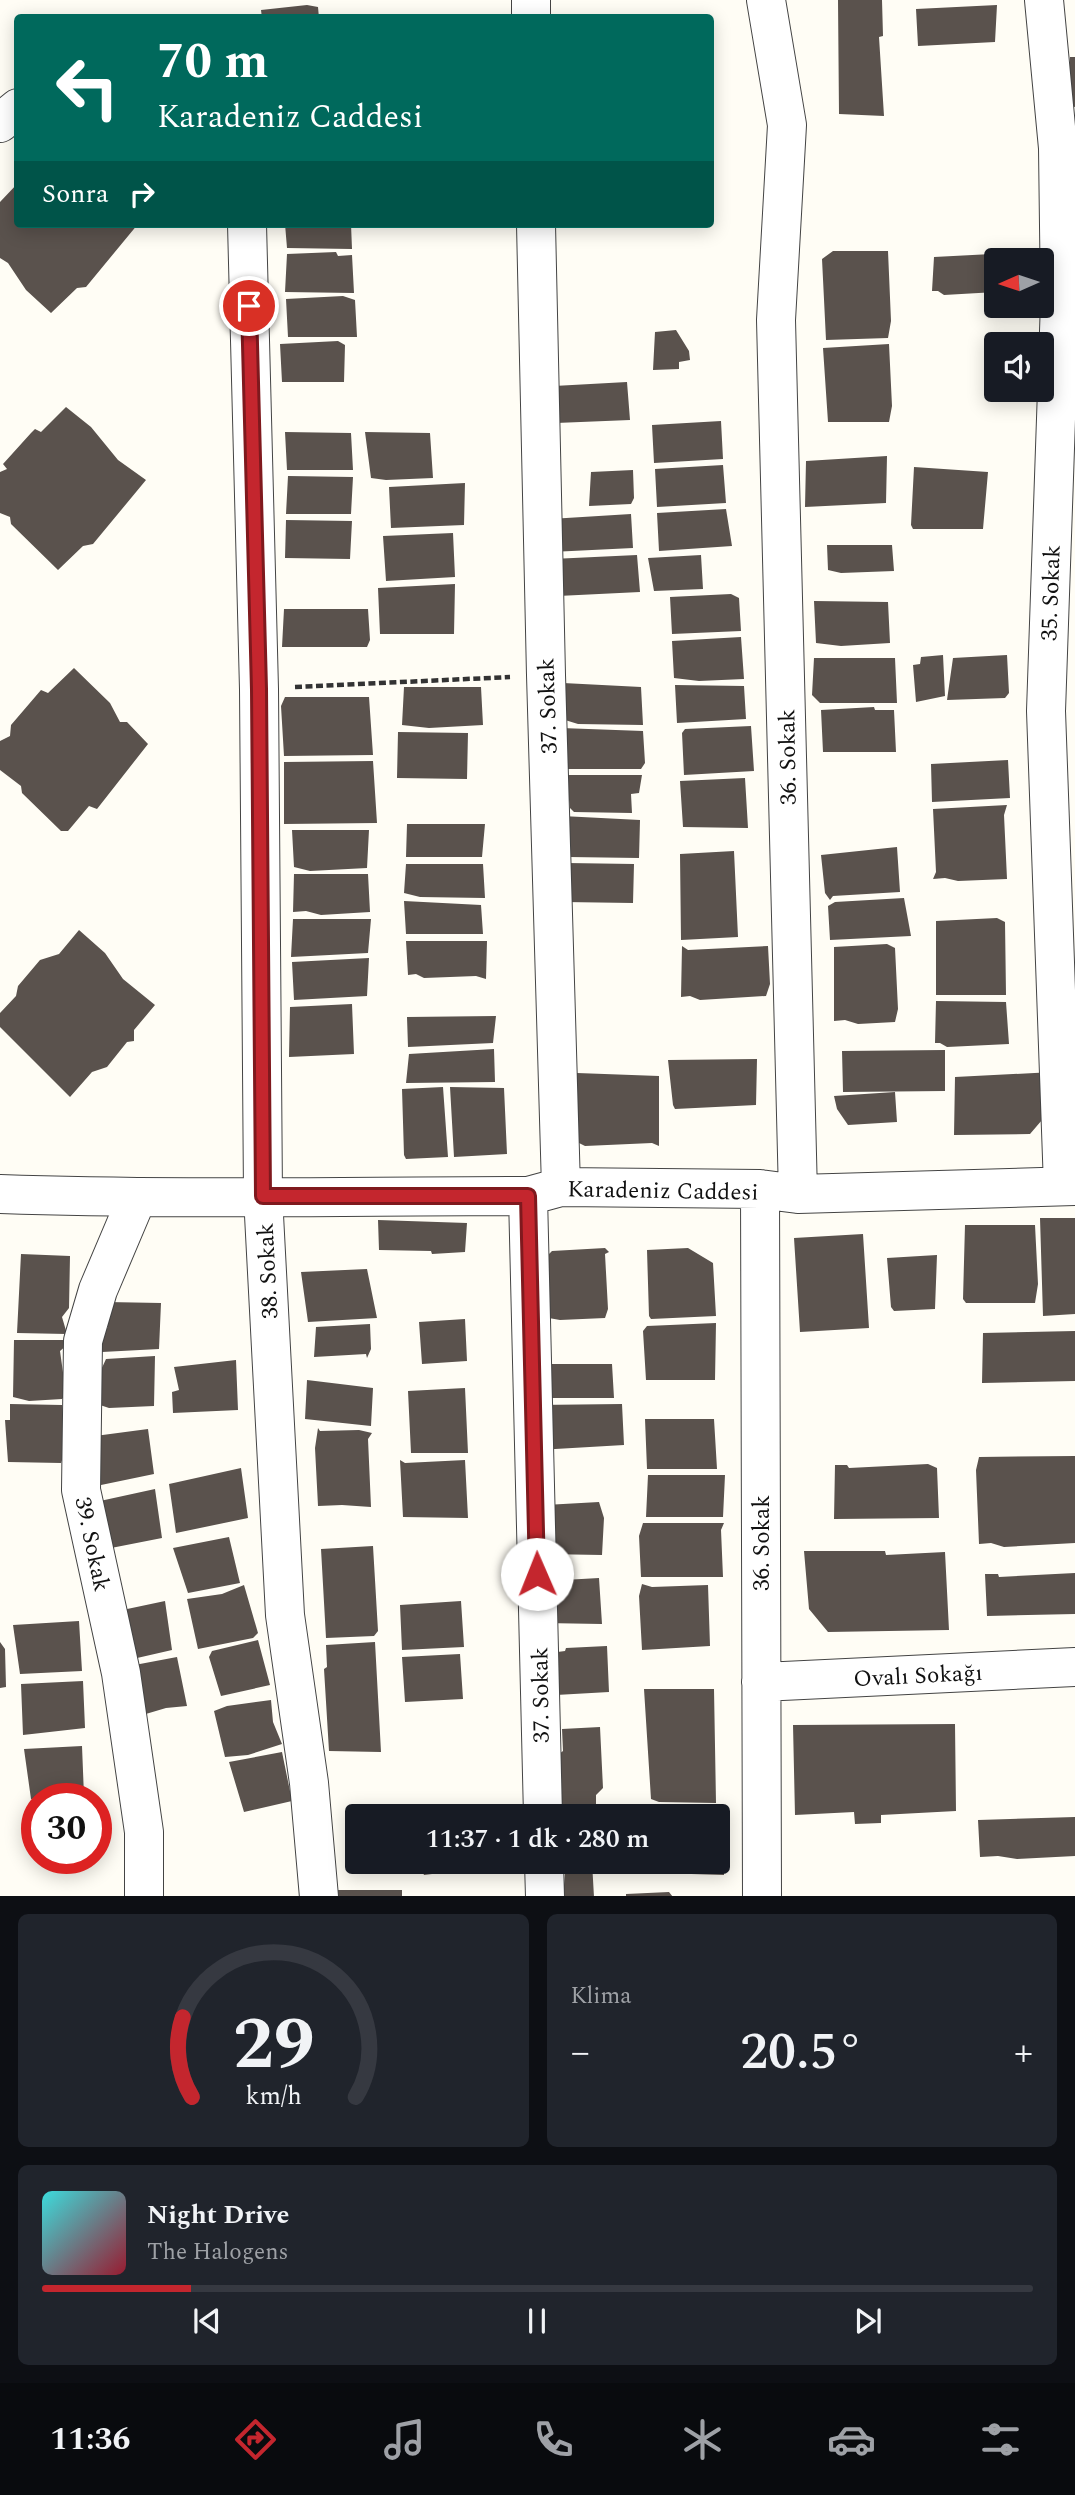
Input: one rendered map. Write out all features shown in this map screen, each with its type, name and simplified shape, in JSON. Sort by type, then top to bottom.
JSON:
[{"type":"street","name":"36. Sokak","points":[[766,0],[787,125],[776,320],[798,1194]]},
{"type":"street","name":"35. Sokak","points":[[1044,0],[1058,148],[1060,278],[1046,711],[1069,1186]]},
{"type":"street","points":[[0,123],[14,111]]},
{"type":"street","name":"38. Sokak","points":[[247,228],[259,689],[263,1196],[285,1615],[309,1783],[319,1896]]},
{"type":"street","name":"37. Sokak","points":[[536,228],[545,675],[543,1804]]},
{"type":"street","name":"Karadeniz Caddesi","points":[[0,1194],[136,1198],[760,1189],[798,1194],[1069,1186]]},
{"type":"street","name":"36. Sokak","points":[[760,1189],[762,1896]]},
{"type":"street","name":"39. Sokak","points":[[136,1198],[98,1290],[83,1341],[81,1490],[121,1673],[144,1832],[144,1896]]},
{"type":"street","name":"Ovalı Sokağı","points":[[761,1682],[1075,1667]]},
{"type":"street","points":[[544,1874],[545,1896]]},
{"type":"path","points":[[259,689],[545,675]]},
{"type":"building","points":[[838,0],[882,0],[883,36],[879,37],[884,116],[839,114]]},
{"type":"building","points":[[307,5],[318,7],[319,14],[262,14],[261,10]]},
{"type":"building","points":[[997,5],[995,42],[918,46],[916,9]]},
{"type":"building","points":[[1070,57],[1075,57],[1075,107],[1069,106]]},
{"type":"building","points":[[14,187],[14,228],[135,228],[86,287],[77,288],[51,313],[26,290],[8,263],[0,258],[0,202]]},
{"type":"building","points":[[285,228],[351,228],[352,249],[287,248]]},
{"type":"building","points":[[833,251],[888,251],[891,321],[888,338],[826,340],[822,259]]},
{"type":"building","points":[[336,252],[338,256],[352,255],[354,293],[285,292],[287,254]]},
{"type":"building","points":[[984,254],[984,293],[944,295],[932,291],[934,257]]},
{"type":"building","points":[[343,296],[355,300],[357,337],[288,337],[286,299]]},
{"type":"building","points":[[676,330],[689,351],[690,360],[679,362],[679,369],[653,370],[655,332]]},
{"type":"building","points":[[338,341],[345,345],[344,382],[282,382],[280,344]]},
{"type":"building","points":[[889,344],[892,406],[889,422],[828,422],[823,348]]},
{"type":"building","points":[[627,382],[630,420],[556,423],[554,386]]},
{"type":"building","points":[[66,407],[91,427],[118,460],[146,480],[93,544],[83,546],[58,570],[11,524],[10,517],[0,513],[0,472],[7,469],[3,464],[35,429],[41,432]]},
{"type":"building","points":[[721,421],[723,459],[654,463],[652,425]]},
{"type":"building","points":[[285,432],[351,433],[353,470],[287,470]]},
{"type":"building","points":[[365,432],[430,433],[433,478],[371,478]]},
{"type":"building","points":[[887,456],[886,503],[805,507],[806,461]]},
{"type":"building","points":[[723,465],[726,503],[657,507],[655,469]]},
{"type":"building","points":[[914,467],[988,472],[983,529],[913,529]]},
{"type":"building","points":[[633,470],[634,498],[631,504],[589,506],[591,472]]},
{"type":"building","points":[[288,476],[353,477],[351,514],[286,514]]},
{"type":"building","points":[[465,483],[464,525],[391,528],[389,487]]},
{"type":"building","points":[[726,509],[732,546],[659,551],[657,513]]},
{"type":"building","points":[[631,514],[633,548],[551,552],[550,519]]},
{"type":"building","points":[[286,520],[352,521],[350,559],[285,558]]},
{"type":"building","points":[[453,533],[455,577],[386,581],[383,536]]},
{"type":"building","points":[[827,545],[892,545],[894,571],[841,573],[828,570]]},
{"type":"building","points":[[637,555],[640,592],[558,596],[552,559]]},
{"type":"building","points":[[701,555],[703,589],[654,591],[648,558]]},
{"type":"building","points":[[455,584],[454,634],[380,634],[378,588]]},
{"type":"building","points":[[731,594],[739,598],[741,631],[672,634],[670,597]]},
{"type":"building","points":[[814,601],[888,602],[890,643],[841,646],[816,643]]},
{"type":"building","points":[[284,609],[368,609],[370,640],[367,647],[282,647]]},
{"type":"building","points":[[741,637],[744,679],[699,681],[674,678],[672,641]]},
{"type":"building","points":[[943,655],[945,696],[916,702],[913,665],[920,664],[921,657]]},
{"type":"building","points":[[1007,655],[1009,693],[1005,698],[947,700],[953,658]]},
{"type":"building","points":[[814,658],[895,658],[897,703],[820,703],[812,695]]},
{"type":"building","points":[[74,668],[110,703],[120,722],[127,722],[148,744],[97,809],[89,806],[68,831],[61,831],[22,793],[21,786],[0,770],[0,741],[10,736],[11,725],[41,690],[48,693]]},
{"type":"building","points":[[563,683],[641,687],[643,725],[578,724],[565,720]]},
{"type":"building","points":[[675,685],[744,686],[746,719],[677,723]]},
{"type":"building","points":[[404,687],[481,687],[483,725],[429,728],[402,725]]},
{"type":"building","points":[[285,697],[369,697],[373,755],[284,756],[281,706]]},
{"type":"building","points":[[874,707],[875,710],[894,710],[896,752],[823,752],[821,710]]},
{"type":"building","points":[[751,726],[754,771],[684,775],[682,733],[685,729]]},
{"type":"building","points":[[561,728],[643,731],[645,763],[641,769],[568,769]]},
{"type":"building","points":[[398,732],[468,733],[467,779],[397,778]]},
{"type":"building","points":[[1008,760],[1010,798],[932,802],[931,764]]},
{"type":"building","points":[[373,761],[377,823],[284,824],[284,762]]},
{"type":"building","points":[[566,775],[642,775],[639,793],[631,794],[632,813],[574,812],[570,808]]},
{"type":"building","points":[[745,778],[748,828],[683,827],[680,781]]},
{"type":"building","points":[[1007,805],[1004,815],[1007,879],[933,879],[936,872],[933,809]]},
{"type":"building","points":[[562,816],[640,820],[639,858],[569,857]]},
{"type":"building","points":[[407,824],[485,824],[482,857],[406,857]]},
{"type":"building","points":[[292,830],[369,830],[367,868],[310,871],[294,867]]},
{"type":"building","points":[[897,847],[900,892],[833,896],[830,900],[825,893],[821,855]]},
{"type":"building","points":[[734,851],[738,937],[681,940],[680,854]]},
{"type":"building","points":[[567,863],[634,864],[633,903],[564,902]]},
{"type":"building","points":[[406,864],[483,864],[485,898],[420,897],[404,893]]},
{"type":"building","points":[[294,874],[368,874],[370,912],[321,915],[306,911],[293,912]]},
{"type":"building","points":[[904,898],[911,936],[830,940],[828,906],[835,902]]},
{"type":"building","points":[[404,901],[481,905],[483,934],[406,934]]},
{"type":"building","points":[[997,918],[1005,922],[1006,995],[936,995],[936,921]]},
{"type":"building","points":[[293,919],[371,919],[368,953],[291,957]]},
{"type":"building","points":[[79,930],[105,953],[123,979],[155,1005],[134,1030],[134,1041],[127,1042],[107,1067],[92,1072],[70,1097],[0,1027],[0,1013],[16,996],[18,986],[40,960],[59,954]]},
{"type":"building","points":[[406,941],[487,941],[486,979],[476,976],[424,978],[416,974],[408,975]]},
{"type":"building","points":[[887,944],[895,948],[898,1009],[895,1022],[858,1024],[845,1020],[834,1021],[834,947]]},
{"type":"building","points":[[682,946],[688,950],[768,946],[770,984],[766,996],[700,1000],[690,996],[681,997]]},
{"type":"building","points":[[369,958],[367,996],[294,1000],[292,962]]},
{"type":"building","points":[[936,1001],[1006,1002],[1009,1044],[947,1047],[935,1043]]},
{"type":"building","points":[[352,1004],[354,1054],[289,1057],[290,1007]]},
{"type":"building","points":[[496,1016],[493,1043],[408,1047],[407,1017]]},
{"type":"building","points":[[494,1049],[495,1082],[406,1083],[409,1054]]},
{"type":"building","points":[[945,1050],[945,1091],[843,1092],[842,1051]]},
{"type":"building","points":[[757,1059],[756,1105],[675,1109],[668,1060]]},
{"type":"building","points":[[1053,1072],[1054,1106],[1030,1134],[954,1135],[955,1077]]},
{"type":"building","points":[[577,1073],[659,1076],[659,1146],[652,1143],[585,1146],[577,1142]]},
{"type":"building","points":[[443,1087],[448,1157],[406,1159],[402,1089]]},
{"type":"building","points":[[450,1087],[504,1088],[507,1154],[454,1157]]},
{"type":"building","points":[[895,1092],[897,1122],[848,1125],[837,1109],[834,1096]]},
{"type":"building","points":[[1040,1218],[1075,1218],[1075,1314],[1043,1316]]},
{"type":"building","points":[[378,1220],[467,1223],[465,1252],[432,1254],[431,1251],[379,1250]]},
{"type":"building","points":[[965,1225],[1035,1225],[1038,1284],[1035,1303],[966,1303],[963,1299]]},
{"type":"building","points":[[863,1234],[869,1328],[800,1332],[794,1238]]},
{"type":"building","points":[[605,1248],[609,1252],[605,1254],[608,1309],[605,1318],[560,1320],[543,1317],[539,1264],[552,1251]]},
{"type":"building","points":[[688,1248],[713,1263],[716,1316],[651,1319],[647,1250]]},
{"type":"building","points":[[21,1254],[70,1256],[69,1308],[62,1317],[67,1334],[17,1333]]},
{"type":"building","points":[[937,1255],[935,1309],[894,1311],[891,1307],[887,1258]]},
{"type":"building","points":[[367,1269],[377,1318],[308,1322],[301,1272]]},
{"type":"building","points":[[107,1302],[161,1303],[159,1349],[102,1352],[97,1343],[108,1327]]},
{"type":"building","points":[[465,1319],[467,1361],[422,1364],[419,1322]]},
{"type":"building","points":[[716,1323],[715,1380],[646,1380],[643,1331],[647,1326]]},
{"type":"building","points":[[370,1324],[371,1349],[367,1358],[366,1354],[314,1357],[316,1327]]},
{"type":"building","points":[[1075,1331],[1075,1381],[982,1383],[983,1333]]},
{"type":"building","points":[[14,1340],[67,1340],[67,1345],[60,1351],[66,1394],[62,1399],[29,1401],[13,1397]]},
{"type":"building","points":[[155,1356],[154,1406],[109,1408],[97,1404],[96,1381],[106,1359]]},
{"type":"building","points":[[236,1360],[238,1410],[173,1413],[172,1392],[179,1390],[174,1367]]},
{"type":"building","points":[[537,1364],[612,1364],[614,1398],[539,1398]]},
{"type":"building","points":[[307,1380],[373,1388],[371,1426],[305,1419]]},
{"type":"building","points":[[465,1388],[468,1453],[411,1453],[408,1391]]},
{"type":"building","points":[[10,1404],[62,1405],[65,1451],[61,1463],[8,1462],[5,1420],[10,1420]]},
{"type":"building","points":[[622,1404],[624,1445],[538,1450],[536,1405]]},
{"type":"building","points":[[645,1419],[714,1419],[717,1469],[647,1469]]},
{"type":"building","points":[[318,1428],[320,1431],[359,1430],[372,1433],[368,1439],[371,1507],[318,1506],[315,1448]]},
{"type":"building","points":[[148,1429],[154,1474],[101,1485],[95,1436]]},
{"type":"building","points":[[1075,1456],[1075,1543],[1004,1547],[991,1543],[979,1544],[976,1470],[979,1457]]},
{"type":"building","points":[[400,1460],[405,1463],[465,1460],[468,1518],[403,1517]]},
{"type":"building","points":[[928,1464],[937,1468],[939,1518],[834,1519],[835,1465],[847,1465],[849,1468]]},
{"type":"building","points":[[241,1468],[248,1518],[176,1533],[169,1484]]},
{"type":"building","points":[[648,1475],[725,1475],[723,1517],[646,1517]]},
{"type":"building","points":[[155,1489],[162,1538],[106,1549],[100,1501]]},
{"type":"building","points":[[599,1502],[604,1518],[602,1555],[544,1554],[545,1505]]},
{"type":"building","points":[[643,1523],[724,1523],[721,1530],[723,1577],[641,1577],[639,1536]]},
{"type":"building","points":[[229,1537],[240,1583],[188,1593],[173,1548]]},
{"type":"building","points":[[373,1546],[378,1631],[374,1636],[326,1638],[321,1549]]},
{"type":"building","points":[[804,1551],[885,1551],[886,1555],[945,1552],[949,1630],[828,1632],[809,1609]]},
{"type":"building","points":[[1075,1573],[1075,1614],[987,1616],[985,1574],[998,1574],[999,1577]]},
{"type":"building","points":[[599,1578],[602,1624],[544,1623],[546,1581]]},
{"type":"building","points":[[642,1584],[652,1587],[708,1585],[710,1646],[642,1650],[639,1596]]},
{"type":"building","points":[[244,1585],[258,1633],[253,1638],[198,1649],[187,1599],[222,1594]]},
{"type":"building","points":[[165,1601],[172,1650],[124,1661],[113,1612]]},
{"type":"building","points":[[461,1601],[464,1647],[402,1650],[400,1605]]},
{"type":"building","points":[[79,1621],[82,1671],[20,1674],[13,1625]]},
{"type":"building","points":[[258,1640],[270,1685],[221,1696],[209,1657],[212,1651]]},
{"type":"building","points":[[0,1642],[5,1649],[6,1687],[0,1688]]},
{"type":"building","points":[[375,1642],[381,1752],[329,1751],[324,1669],[327,1667],[326,1645]]},
{"type":"building","points":[[607,1646],[609,1692],[556,1695],[550,1653],[565,1651],[566,1648]]},
{"type":"building","points":[[460,1654],[463,1699],[405,1702],[402,1657]]},
{"type":"building","points":[[177,1657],[187,1706],[166,1708],[139,1716],[124,1667]]},
{"type":"building","points":[[83,1681],[85,1728],[23,1735],[21,1684]]},
{"type":"building","points":[[644,1689],[714,1689],[716,1803],[659,1802],[651,1799]]},
{"type":"building","points":[[271,1700],[273,1722],[282,1744],[248,1755],[225,1757],[214,1711],[227,1706]]},
{"type":"building","points":[[955,1724],[956,1811],[881,1815],[881,1823],[855,1824],[854,1812],[795,1815],[793,1725]]},
{"type":"building","points":[[600,1727],[603,1788],[596,1795],[596,1804],[559,1804],[555,1757],[563,1751],[562,1729]]},
{"type":"building","points":[[82,1746],[83,1783],[29,1783],[24,1749]]},
{"type":"building","points":[[282,1752],[292,1801],[244,1812],[229,1762]]},
{"type":"building","points":[[1075,1817],[1075,1856],[1017,1859],[980,1857],[978,1820]]},
{"type":"building","points":[[565,1874],[593,1874],[594,1896],[563,1896]]},
{"type":"building","points":[[328,1890],[402,1890],[402,1896],[329,1896]]},
{"type":"building","points":[[669,1892],[672,1896],[626,1896]]},
{"type":"route","points":[[249,306],[259,689],[263,1196],[528,1196],[537,1574]]}]
